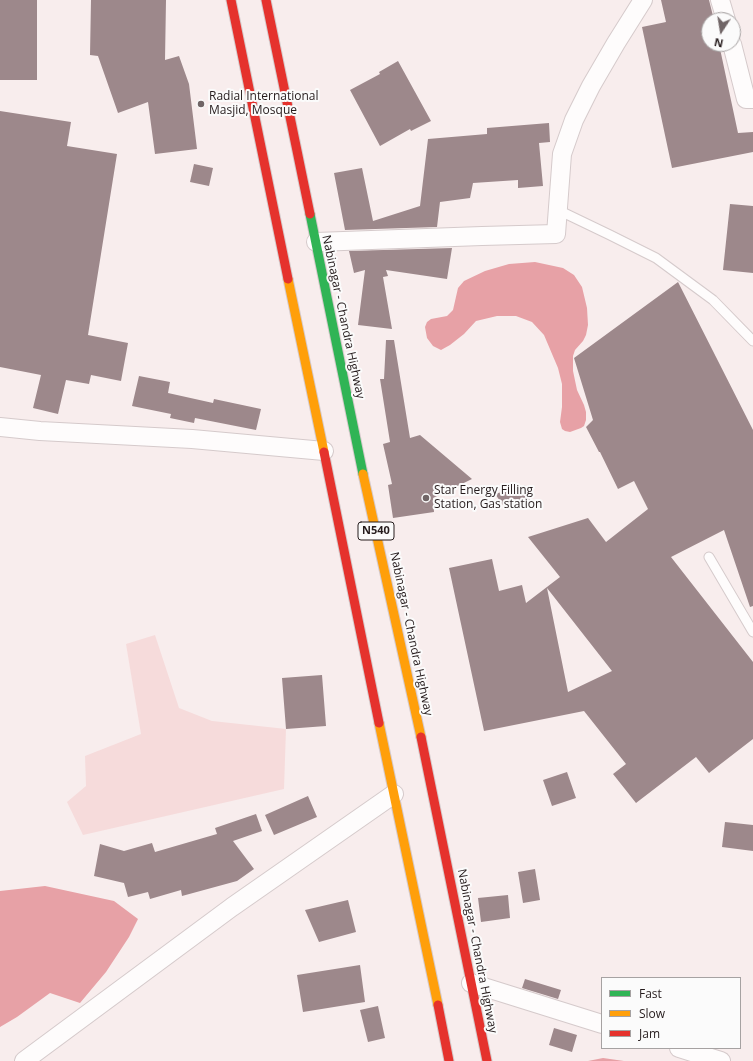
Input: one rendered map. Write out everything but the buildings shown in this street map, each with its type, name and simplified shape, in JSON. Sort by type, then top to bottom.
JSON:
[{"type":"highway","name":"N540","points":[[231,0],[449,1061]]},
{"type":"highway","name":"Nabinagar - Chandra Highway","points":[[266,0],[356,441],[426,760],[487,1061]]},
{"type":"street","points":[[316,242],[556,234],[562,154],[574,120],[591,86],[643,0]]},
{"type":"street","points":[[720,0],[724,12]]},
{"type":"street","points":[[734,52],[746,99],[753,99]]},
{"type":"street","points":[[0,427],[40,431],[192,439],[324,451]]},
{"type":"street","points":[[24,1061],[232,907],[394,794]]},
{"type":"street","points":[[471,983],[601,1024]]},
{"type":"street","points":[[682,1049],[721,1061]]},
{"type":"lane","points":[[558,210],[656,258],[713,300],[753,341]]},
{"type":"lane","points":[[709,556],[753,632]]},
{"type":"shaded area","points":[[535,262],[563,268],[574,275],[582,287],[587,308],[588,325],[586,335],[575,350],[573,356],[573,371],[577,390],[586,412],[586,420],[584,426],[570,432],[562,429],[560,422],[562,407],[562,384],[558,368],[544,335],[532,322],[516,316],[497,316],[476,321],[464,334],[441,350],[433,346],[427,338],[425,327],[427,322],[431,319],[447,316],[453,310],[458,288],[464,281],[485,271],[509,264]]},
{"type":"shaded area","points":[[155,635],[179,708],[212,721],[286,729],[284,789],[83,835],[67,802],[86,786],[85,756],[141,734],[126,644]]},
{"type":"shaded area","points":[[45,886],[114,901],[138,919],[129,937],[106,972],[80,1003],[50,993],[17,1017],[0,1027],[0,891]]},
{"type":"shaded area","points":[[603,1058],[624,1061],[588,1061]]},
{"type":"traffic: fast","points":[[310,214],[363,474]]},
{"type":"traffic: slow","points":[[288,279],[324,452]]},
{"type":"traffic: slow","points":[[363,474],[421,737]]},
{"type":"traffic: slow","points":[[379,723],[438,1005]]},
{"type":"traffic: jam","points":[[231,0],[288,279]]},
{"type":"traffic: jam","points":[[266,0],[310,214]]},
{"type":"traffic: jam","points":[[324,452],[379,723]]},
{"type":"traffic: jam","points":[[421,737],[487,1061]]},
{"type":"traffic: jam","points":[[438,1005],[449,1061]]},
{"type":"place","name":"Radial International Masjid, Mosque","points":[[201,104]]},
{"type":"place","name":"Star Energy Filling Station, Gas station","points":[[426,498]]}]
